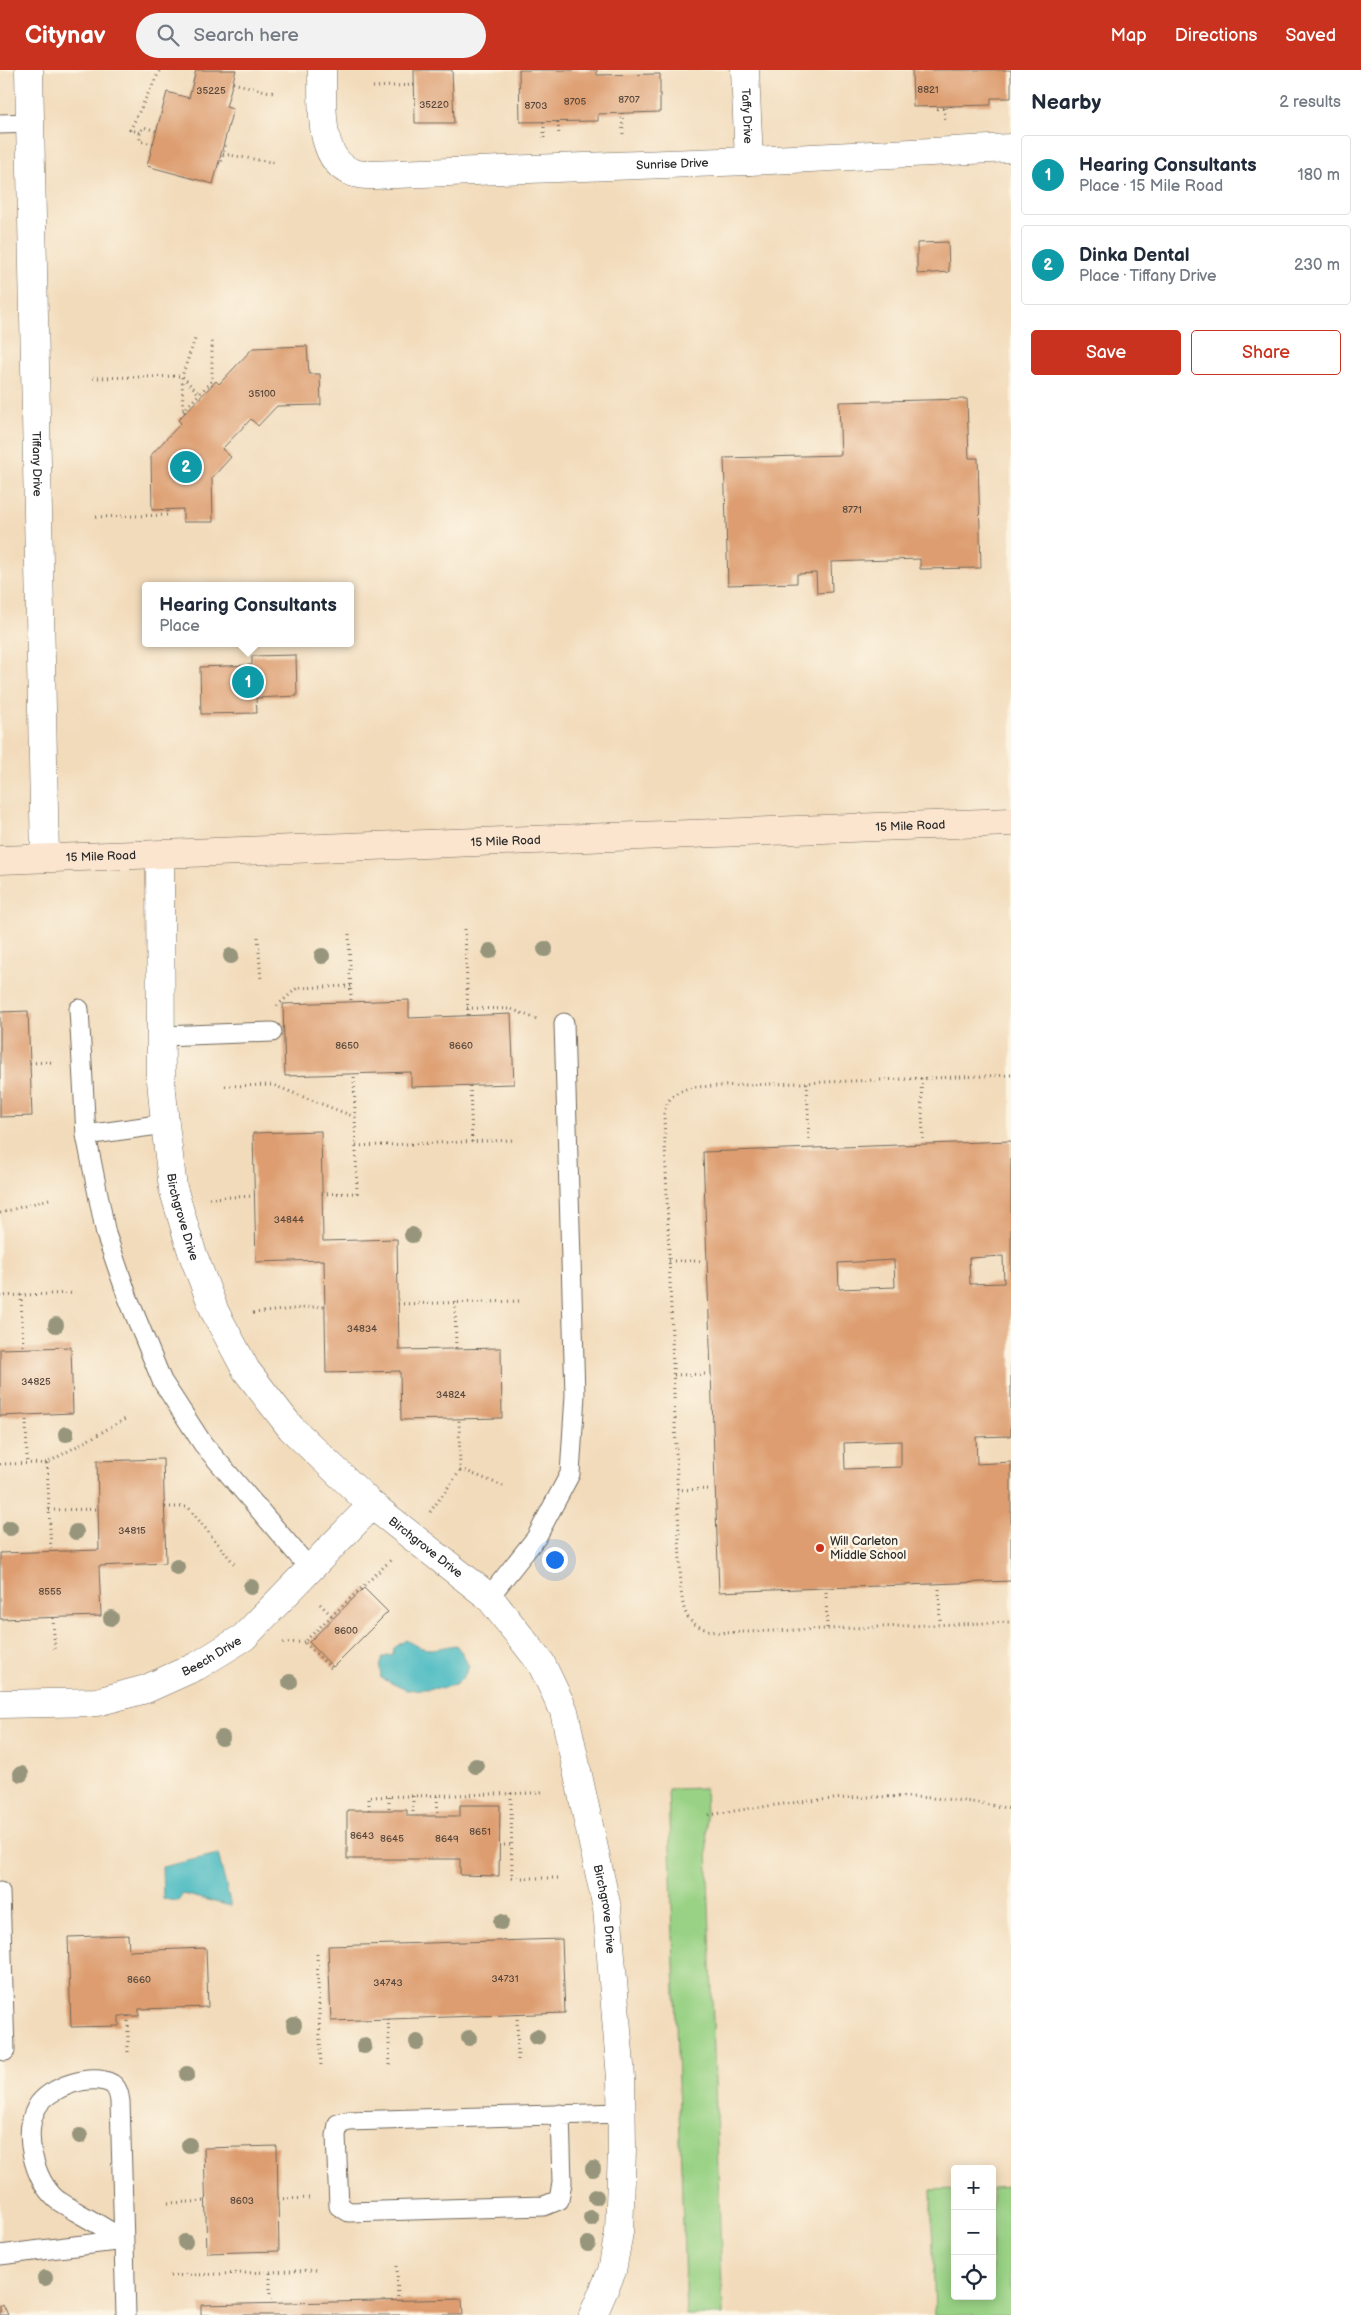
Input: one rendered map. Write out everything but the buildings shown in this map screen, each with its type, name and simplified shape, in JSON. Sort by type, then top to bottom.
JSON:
[{"type":"main road","name":"15 Mile Road","points":[[0,860],[1011,822]]},
{"type":"street","name":"Tiffany Drive","points":[[29,70],[45,858]]},
{"type":"street","name":"Sunrise Drive","points":[[322,70],[324,131],[327,145],[337,163],[354,174],[749,161],[1011,148]]},
{"type":"street","name":"Taffy Drive","points":[[745,70],[749,161]]},
{"type":"street","name":"Birchgrove Drive","points":[[160,855],[161,1080],[172,1188],[192,1252],[215,1312],[246,1370],[291,1428],[372,1505],[489,1598],[541,1663],[564,1711],[607,1908],[621,2078],[620,2232],[612,2271],[593,2315]]},
{"type":"street","name":"Beech Drive","points":[[0,1704],[97,1702],[146,1689],[197,1666],[244,1637],[372,1505]]},
{"type":"lane","points":[[0,124],[30,123]]},
{"type":"lane","points":[[79,1009],[86,1135],[106,1234],[128,1298],[162,1382],[203,1444],[310,1569]]},
{"type":"lane","points":[[489,1598],[536,1538],[570,1474],[575,1395],[555,1023]]},
{"type":"lane","points":[[162,1036],[272,1032]]},
{"type":"lane","points":[[86,1135],[165,1124]]},
{"type":"lane","points":[[0,1892],[5,2051]]},
{"type":"lane","points":[[124,2240],[56,2199],[34,2166],[31,2136],[37,2106],[49,2094],[64,2086],[78,2082],[102,2080],[114,2085],[118,2092],[124,2240],[126,2315]]},
{"type":"lane","points":[[560,2114],[562,2182],[559,2200],[544,2206],[349,2212],[339,2206],[336,2136],[338,2124],[349,2120],[560,2114],[622,2113]]},
{"type":"lane","points":[[0,2255],[124,2240]]},
{"type":"path","points":[[140,132],[130,130],[131,124],[160,70]]},
{"type":"path","points":[[233,83],[274,93]]},
{"type":"path","points":[[373,86],[414,85]]},
{"type":"path","points":[[935,106],[935,109],[951,108],[951,106]]},
{"type":"path","points":[[622,113],[623,139]]},
{"type":"path","points":[[153,144],[140,141],[140,132],[144,127],[156,131]]},
{"type":"path","points":[[219,163],[221,164],[225,146],[223,146]]},
{"type":"path","points":[[223,154],[276,163]]},
{"type":"path","points":[[195,339],[182,376],[184,412],[212,381],[212,338]]},
{"type":"path","points":[[93,378],[182,376],[199,394]]},
{"type":"path","points":[[96,517],[168,515],[167,509]]},
{"type":"path","points":[[465,929],[468,1015]]},
{"type":"path","points":[[349,934],[351,1002]]},
{"type":"path","points":[[258,937],[261,981]]},
{"type":"path","points":[[276,1008],[297,988],[351,986]]},
{"type":"path","points":[[467,1008],[511,1009],[555,1023]]},
{"type":"path","points":[[30,1063],[56,1062]]},
{"type":"path","points":[[322,1194],[357,1193],[354,1074]]},
{"type":"path","points":[[1011,1075],[693,1087],[680,1090],[671,1097],[666,1105],[664,1114],[681,1590],[683,1608],[690,1622],[703,1629],[718,1633],[1011,1622]]},
{"type":"path","points":[[921,1078],[923,1139]]},
{"type":"path","points":[[807,1083],[809,1142]]},
{"type":"path","points":[[224,1086],[273,1084],[355,1118]]},
{"type":"path","points":[[470,1086],[472,1142]]},
{"type":"path","points":[[356,1146],[516,1140]]},
{"type":"path","points":[[209,1198],[255,1196]]},
{"type":"path","points":[[0,1213],[49,1199]]},
{"type":"path","points":[[669,1262],[702,1261]]},
{"type":"path","points":[[0,1296],[75,1293]]},
{"type":"path","points":[[22,1295],[23,1348]]},
{"type":"path","points":[[398,1304],[520,1301]]},
{"type":"path","points":[[455,1302],[456,1349]]},
{"type":"path","points":[[253,1313],[324,1306]]},
{"type":"path","points":[[674,1375],[707,1374]]},
{"type":"path","points":[[26,1415],[27,1464]]},
{"type":"path","points":[[0,1464],[47,1463],[127,1418]]},
{"type":"path","points":[[429,1514],[460,1471],[458,1419]]},
{"type":"path","points":[[47,1463],[51,1551]]},
{"type":"path","points":[[460,1471],[466,1471],[503,1486]]},
{"type":"path","points":[[677,1490],[712,1489]]},
{"type":"path","points":[[165,1507],[188,1506],[236,1566]]},
{"type":"path","points":[[49,1510],[98,1509]]},
{"type":"path","points":[[331,1668],[304,1642],[392,1558]]},
{"type":"path","points":[[939,1589],[940,1624]]},
{"type":"path","points":[[826,1592],[827,1629]]},
{"type":"path","points":[[53,1618],[55,1652]]},
{"type":"path","points":[[369,1810],[369,1797],[545,1791]]},
{"type":"path","points":[[511,1793],[512,1878],[560,1878]]},
{"type":"path","points":[[413,1796],[413,1816]]},
{"type":"path","points":[[438,1796],[438,1816]]},
{"type":"path","points":[[709,1815],[780,1803],[832,1797],[880,1796],[930,1796],[976,1801],[1011,1809]]},
{"type":"path","points":[[389,1797],[389,1810]]},
{"type":"path","points":[[499,1845],[511,1845]]},
{"type":"path","points":[[317,1954],[321,2068]]},
{"type":"path","points":[[517,2014],[518,2060]]},
{"type":"path","points":[[128,2016],[128,2054]]},
{"type":"path","points":[[388,2019],[390,2065]]},
{"type":"path","points":[[278,2199],[317,2198]]},
{"type":"path","points":[[168,2202],[206,2202]]},
{"type":"path","points":[[397,2266],[398,2300]]},
{"type":"path","points":[[170,2276],[317,2270]]},
{"type":"path","points":[[270,2273],[270,2303]]},
{"type":"green space","points":[[705,1788],[723,2315],[686,2315],[668,1789]]},
{"type":"green space","points":[[1011,2187],[1011,2315],[935,2315],[931,2190],[951,2189],[951,2300],[996,2300],[996,2188]]},
{"type":"water","points":[[406,1640],[425,1649],[456,1645],[469,1667],[463,1678],[455,1685],[406,1690],[381,1678],[380,1668],[383,1657],[393,1655],[394,1648]]},
{"type":"water","points":[[218,1854],[231,1906],[183,1894],[178,1901],[163,1899],[162,1867]]},
{"type":"place","name":"Dinka Dental","points":[[186,467]]},
{"type":"place","name":"Hearing Consultants","points":[[248,682]]},
{"type":"place","name":"Will Carleton Middle School","points":[[820,1548]]}]
